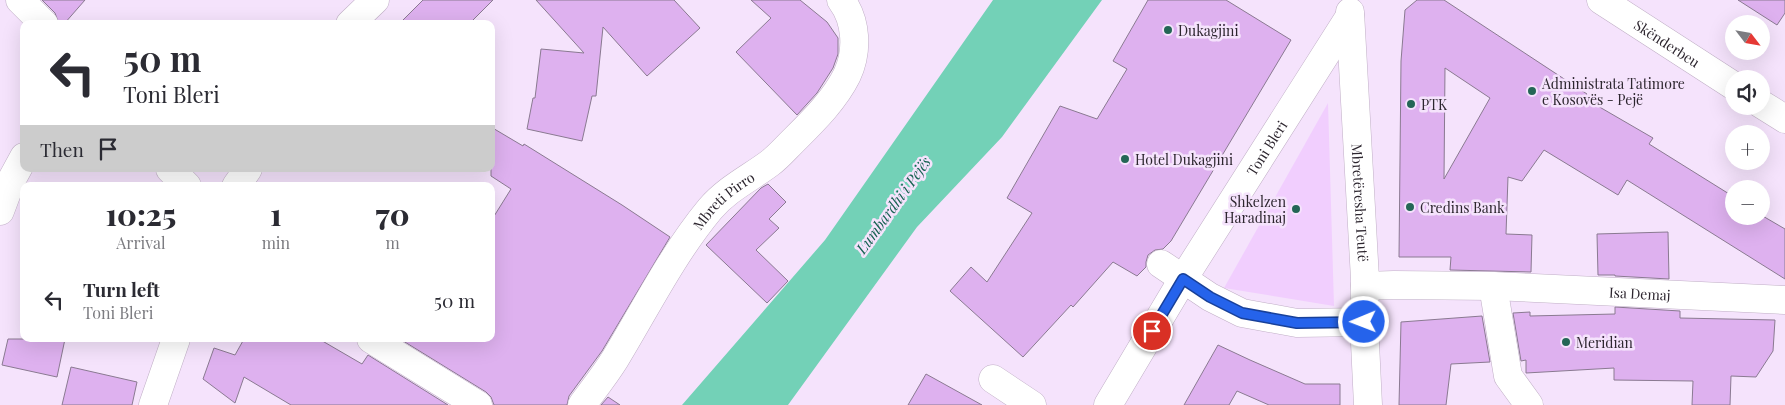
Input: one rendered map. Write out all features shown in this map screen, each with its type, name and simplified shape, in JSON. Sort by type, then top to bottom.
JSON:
[{"type":"street","points":[[20,0],[40,20]]},
{"type":"street","points":[[354,20],[375,0]]},
{"type":"street","name":"Skënderbeu","points":[[1601,0],[1725,80]]},
{"type":"street","name":"Mbreti Pirro","points":[[582,405],[614,360],[665,273],[692,232],[712,207],[731,189],[772,162],[810,124],[836,92],[854,58],[855,38],[844,3]]},
{"type":"street","name":"Toni Bleri","points":[[1108,405],[1349,8]]},
{"type":"street","name":"Mbretëresha Teutë","points":[[1349,8],[1365,286],[1364,322],[1368,405]]},
{"type":"street","points":[[1770,110],[1785,119]]},
{"type":"street","points":[[0,211],[12,179],[20,164]]},
{"type":"street","points":[[173,172],[183,182]]},
{"type":"street","points":[[1161,264],[1210,297],[1242,313],[1297,323],[1364,322]]},
{"type":"street","name":"Isa Demaj","points":[[1365,286],[1394,284],[1494,286],[1785,300]]},
{"type":"street","points":[[1494,286],[1508,376],[1529,405]]},
{"type":"street","points":[[154,405],[175,342]]},
{"type":"street","points":[[376,342],[478,405]]},
{"type":"street","points":[[997,390],[1032,405]]},
{"type":"shaded area","points":[[1328,103],[1334,306],[1224,288]]},
{"type":"water","name":"Lumbardhi i Pejës","points":[[993,0],[1102,0],[1002,137],[917,227],[788,405],[682,405],[825,240]]},
{"type":"building","points":[[42,0],[85,0],[68,20],[58,20],[55,13]]},
{"type":"building","points":[[423,0],[493,0],[473,20],[403,20]]},
{"type":"building","points":[[536,0],[674,0],[700,28],[647,76],[603,27],[596,96],[592,96],[582,141],[527,129],[533,98],[535,98],[541,49],[584,53]]},
{"type":"building","points":[[751,0],[800,0],[827,22],[838,38],[838,54],[833,68],[817,93],[797,115],[736,52],[771,18]]},
{"type":"building","name":"Hotel Dukagjini","points":[[1148,0],[1226,0],[1291,40],[1171,241],[1163,249],[1155,250],[1148,255],[1146,267],[1137,276],[1113,262],[1073,307],[1071,305],[1023,357],[950,291],[971,267],[987,282],[1032,213],[1007,198],[1060,106],[1097,119],[1127,69],[1113,61]]},
{"type":"building","points":[[1417,0],[1444,0],[1587,94],[1584,98],[1653,138],[1649,144],[1725,191],[1725,225],[1770,225],[1770,220],[1785,229],[1785,279],[1627,180],[1618,195],[1544,150],[1522,181],[1508,177],[1506,234],[1532,235],[1531,272],[1450,270],[1451,257],[1399,257],[1401,61],[1405,10]],"holes":[[[1445,68],[1490,98],[1444,179]]]},
{"type":"building","points":[[1738,0],[1785,0],[1785,13],[1777,25],[1770,21],[1770,15],[1761,15]]},
{"type":"building","points":[[495,129],[523,146],[524,144],[670,237],[602,351],[569,396],[567,405],[494,405],[491,397],[486,392],[405,342],[495,342],[495,215],[511,189],[491,176],[491,172],[495,172]]},
{"type":"building","points":[[768,184],[786,202],[769,219],[779,228],[756,250],[788,281],[767,303],[706,245],[761,188]]},
{"type":"building","points":[[1668,232],[1669,279],[1598,275],[1597,234]]},
{"type":"building","points":[[1615,307],[1680,311],[1680,318],[1775,320],[1773,351],[1756,377],[1731,376],[1730,405],[1692,405],[1693,381],[1614,380],[1614,368],[1526,373],[1526,360],[1521,361],[1513,313],[1530,312],[1530,316],[1615,314]]},
{"type":"building","points":[[1482,316],[1490,362],[1451,364],[1446,405],[1399,405],[1401,322]]},
{"type":"building","points":[[8,339],[20,339],[20,342],[64,342],[57,377],[2,365]]},
{"type":"building","points":[[242,342],[324,342],[362,364],[368,355],[448,405],[291,405],[244,377],[235,403],[203,379],[214,348],[235,355]]},
{"type":"building","points":[[1218,345],[1305,384],[1340,384],[1340,405],[1269,405],[1237,391],[1229,405],[1184,405]]},
{"type":"building","points":[[71,367],[137,382],[132,405],[62,405]]},
{"type":"building","points":[[926,374],[982,405],[908,405]]},
{"type":"building","points":[[608,397],[620,405],[601,405]]},
{"type":"place","name":"Dukagjini","points":[[1168,30]]},
{"type":"place","name":"Administrata Tatimore e Kosovës - Pejë","points":[[1532,91]]},
{"type":"place","name":"PTK","points":[[1411,104]]},
{"type":"place","name":"Hotel Dukagjini","points":[[1125,159]]},
{"type":"place","name":"Credins Bank","points":[[1410,207]]},
{"type":"place","name":"Shkelzen Haradinaj","points":[[1296,209]]},
{"type":"place","name":"Meridian","points":[[1566,342]]},
{"type":"route","points":[[1152,331],[1183,279],[1210,297],[1242,313],[1297,323],[1364,322]]}]
